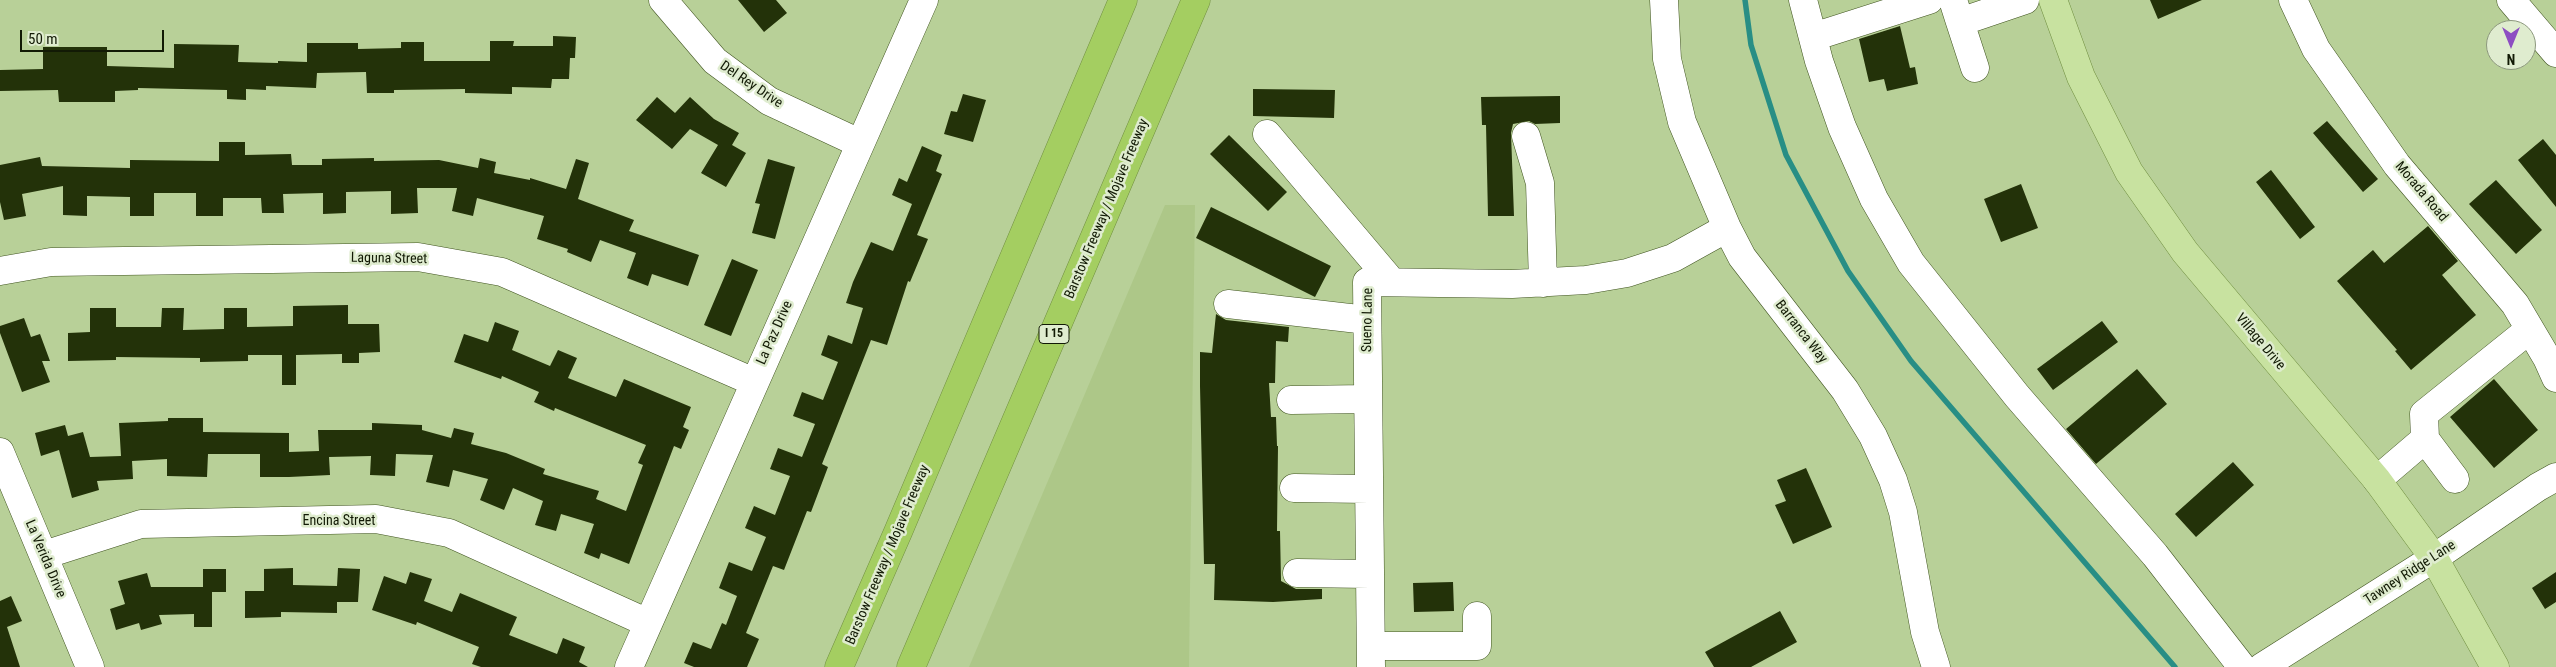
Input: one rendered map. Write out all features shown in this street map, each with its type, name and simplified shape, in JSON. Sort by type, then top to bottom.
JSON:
[{"type":"highway","name":"Barstow Freeway / Mojave Freeway","points":[[839,667],[1123,0]]},
{"type":"highway","name":"Barstow Freeway / Mojave Freeway","points":[[911,667],[1196,0]]},
{"type":"main road","name":"Village Drive","points":[[2053,0],[2081,77],[2129,172],[2185,252],[2377,480],[2434,558],[2495,667]]},
{"type":"street","name":"Del Rey Drive","points":[[663,0],[715,61],[769,101],[859,143]]},
{"type":"street","name":"La Paz Drive","points":[[629,667],[859,143],[924,0]]},
{"type":"street","name":"Barranca Way","points":[[1664,0],[1667,59],[1682,122],[1727,228],[1742,257],[1845,390],[1873,436],[1893,480],[1904,512],[1925,632],[1936,667]]},
{"type":"street","points":[[1803,0],[1842,127],[1874,199],[1910,263],[2017,396],[2155,554],[2242,667]]},
{"type":"street","points":[[1813,37],[1928,0]]},
{"type":"street","points":[[1975,68],[1956,11],[2025,0]]},
{"type":"street","name":"Morada Road","points":[[2293,0],[2316,49],[2397,165],[2515,304],[2556,378]]},
{"type":"street","points":[[2511,0],[2556,53]]},
{"type":"street","points":[[1267,134],[1392,282]]},
{"type":"street","points":[[1526,136],[1540,183],[1543,283]]},
{"type":"street","name":"Sueno Lane","points":[[1371,657],[1367,282],[1543,283],[1586,280],[1627,274],[1673,258],[1727,228]]},
{"type":"street","name":"Laguna Street","points":[[0,271],[51,262],[418,257],[502,272],[754,382]]},
{"type":"street","points":[[1228,304],[1367,320]]},
{"type":"street","points":[[2456,479],[2425,439],[2424,414],[2530,330]]},
{"type":"street","points":[[1291,400],[1368,398]]},
{"type":"street","points":[[2377,480],[2425,439]]},
{"type":"street","name":"La Verida Drive","points":[[0,452],[90,667]]},
{"type":"street","name":"Tawney Ridge Lane","points":[[2262,667],[2434,558],[2556,477]]},
{"type":"street","points":[[1294,488],[1369,489]]},
{"type":"street","name":"Encina Street","points":[[44,555],[141,524],[376,519],[448,534],[648,623]]},
{"type":"street","points":[[1297,573],[1370,574]]},
{"type":"street","points":[[1371,657],[1476,646],[1477,616]]},
{"type":"shaded area","points":[[1165,205],[1195,205],[1189,667],[969,667]]},
{"type":"building","points":[[738,0],[776,0],[787,13],[764,32]]},
{"type":"building","points":[[2150,0],[2202,0],[2158,19]]},
{"type":"building","points":[[1900,26],[1910,68],[1915,67],[1918,84],[1887,91],[1884,79],[1869,82],[1859,39]]},
{"type":"building","points":[[553,36],[576,37],[575,58],[570,58],[569,79],[552,79],[551,88],[512,87],[512,94],[465,93],[465,89],[394,90],[394,93],[367,93],[366,72],[317,73],[316,88],[266,86],[266,90],[246,89],[246,100],[227,99],[227,90],[138,88],[138,90],[115,91],[115,102],[59,102],[58,90],[0,91],[0,70],[43,69],[43,47],[107,47],[107,66],[174,68],[174,44],[239,45],[238,62],[278,63],[278,61],[307,62],[307,43],[358,43],[358,49],[401,48],[401,42],[424,42],[424,61],[490,61],[490,41],[514,41],[513,46],[553,46]]},
{"type":"building","points":[[1253,89],[1335,90],[1334,118],[1253,116]]},
{"type":"building","points":[[963,94],[986,100],[973,142],[944,134],[951,111],[957,112]]},
{"type":"building","points":[[1560,96],[1560,123],[1535,124],[1529,121],[1513,124],[1511,133],[1514,216],[1488,216],[1486,125],[1482,125],[1481,97]]},
{"type":"building","points":[[657,97],[675,113],[690,97],[714,119],[739,133],[732,145],[746,153],[726,187],[701,173],[718,145],[690,129],[672,149],[636,120]]},
{"type":"building","points":[[2327,121],[2378,179],[2363,192],[2313,133]]},
{"type":"building","points":[[1229,135],[1287,192],[1268,211],[1210,154]]},
{"type":"building","points":[[2543,139],[2556,155],[2556,207],[2518,160]]},
{"type":"building","points":[[219,142],[245,142],[245,155],[291,154],[292,165],[322,165],[322,159],[374,158],[374,161],[439,160],[478,168],[480,158],[496,162],[494,173],[530,180],[530,178],[566,189],[576,159],[589,163],[578,199],[634,220],[629,231],[699,255],[688,286],[652,274],[648,286],[627,278],[636,253],[600,240],[591,262],[567,252],[568,249],[537,239],[544,216],[477,198],[473,216],[452,211],[457,188],[417,188],[418,213],[391,214],[391,191],[346,192],[346,213],[323,214],[323,193],[283,194],[284,213],[262,213],[261,198],[223,198],[223,216],[196,216],[196,193],[154,193],[154,216],[130,216],[130,197],[87,196],[87,216],[63,215],[63,186],[22,194],[26,216],[4,220],[0,202],[0,165],[40,157],[42,166],[130,168],[130,160],[219,161]]},
{"type":"building","points":[[922,146],[942,155],[936,171],[942,174],[917,235],[928,239],[910,282],[908,281],[887,345],[871,340],[822,464],[828,467],[811,512],[807,511],[784,570],[773,566],[746,633],[759,639],[747,667],[694,667],[684,663],[693,642],[711,649],[722,623],[726,625],[737,596],[719,588],[729,562],[752,571],[766,537],[745,528],[754,506],[775,515],[790,476],[770,469],[778,448],[802,457],[815,424],[793,416],[802,392],[823,400],[838,362],[821,355],[828,335],[852,344],[863,308],[846,303],[853,282],[871,242],[893,251],[912,204],[892,195],[899,178],[907,182]]},
{"type":"building","points":[[768,159],[795,167],[775,239],[752,233],[760,204],[755,203]]},
{"type":"building","points":[[2271,170],[2315,227],[2300,239],[2256,182]]},
{"type":"building","points":[[2496,180],[2542,230],[2516,254],[2469,204]]},
{"type":"building","points":[[2021,184],[2038,228],[2001,242],[1984,199]]},
{"type":"building","points":[[1211,207],[1331,266],[1315,297],[1196,238]]},
{"type":"building","points":[[2428,226],[2458,261],[2442,275],[2476,315],[2411,370],[2395,351],[2397,350],[2337,281],[2373,250],[2384,263]]},
{"type":"building","points":[[732,259],[758,270],[731,336],[704,325]]},
{"type":"building","points":[[348,305],[348,324],[379,324],[380,352],[359,353],[359,363],[342,363],[342,354],[296,355],[296,385],[282,385],[282,355],[248,355],[248,361],[200,362],[200,358],[116,357],[116,360],[68,361],[68,333],[90,332],[90,308],[116,308],[116,327],[161,327],[162,308],[184,308],[183,330],[224,329],[224,308],[247,308],[247,327],[293,326],[293,306]]},
{"type":"building","points":[[1216,314],[1226,320],[1289,327],[1288,342],[1276,341],[1275,383],[1269,383],[1271,417],[1276,417],[1278,446],[1277,531],[1280,531],[1281,581],[1296,589],[1322,589],[1322,599],[1273,602],[1214,600],[1215,564],[1204,564],[1200,352],[1212,353]]},
{"type":"building","points":[[24,318],[31,337],[40,334],[50,361],[42,361],[50,382],[22,392],[0,333],[0,326]]},
{"type":"building","points":[[2102,321],[2118,342],[2053,390],[2037,369]]},
{"type":"building","points":[[495,322],[519,331],[512,350],[550,366],[558,350],[577,358],[568,378],[616,397],[624,379],[691,407],[683,427],[689,430],[681,449],[674,446],[629,564],[601,553],[599,559],[584,553],[594,524],[561,514],[556,531],[535,525],[543,501],[513,488],[504,510],[480,500],[488,479],[453,470],[449,487],[426,482],[433,455],[396,454],[395,476],[370,475],[371,456],[329,457],[330,475],[289,477],[260,477],[260,454],[208,454],[207,477],[167,476],[167,459],[132,461],[133,479],[97,481],[99,490],[72,498],[59,450],[41,456],[35,433],[65,425],[68,436],[83,432],[90,457],[121,456],[119,423],[168,421],[168,418],[203,418],[203,432],[289,433],[289,452],[319,451],[318,430],[372,430],[372,423],[422,425],[422,430],[451,438],[454,428],[474,433],[471,444],[506,453],[545,469],[543,474],[599,491],[596,499],[626,511],[643,465],[638,463],[646,445],[555,408],[554,411],[534,402],[539,392],[502,376],[501,379],[454,362],[464,334],[488,342]]},
{"type":"building","points":[[2137,369],[2167,404],[2096,464],[2066,429]]},
{"type":"building","points":[[2494,379],[2538,430],[2494,468],[2450,417]]},
{"type":"building","points":[[2233,462],[2254,485],[2196,537],[2175,514]]},
{"type":"building","points":[[1806,468],[1832,527],[1793,544],[1775,505],[1786,501],[1777,480]]},
{"type":"building","points":[[293,568],[293,585],[337,586],[338,568],[360,569],[358,602],[337,602],[337,613],[281,612],[281,617],[245,618],[245,591],[264,591],[264,569]]},
{"type":"building","points":[[203,569],[226,569],[226,592],[212,592],[212,627],[194,627],[194,614],[159,615],[162,624],[141,630],[139,623],[116,630],[110,609],[125,604],[118,581],[147,573],[151,587],[203,587]]},
{"type":"building","points":[[410,572],[432,579],[424,601],[452,612],[460,593],[517,617],[509,635],[557,654],[563,638],[585,647],[579,662],[588,667],[481,667],[472,664],[479,647],[417,622],[416,625],[372,610],[384,576],[406,584]]},
{"type":"building","points":[[2556,572],[2556,602],[2545,609],[2532,588]]},
{"type":"building","points":[[1453,582],[1454,611],[1414,612],[1413,583]]},
{"type":"building","points":[[11,596],[22,621],[7,627],[20,667],[0,667],[0,601]]},
{"type":"building","points":[[1780,611],[1797,642],[1751,667],[1714,667],[1705,652]]},
{"type":"waterway","points":[[1745,0],[1751,45],[1786,155],[1848,271],[1911,361],[2175,667]]}]
